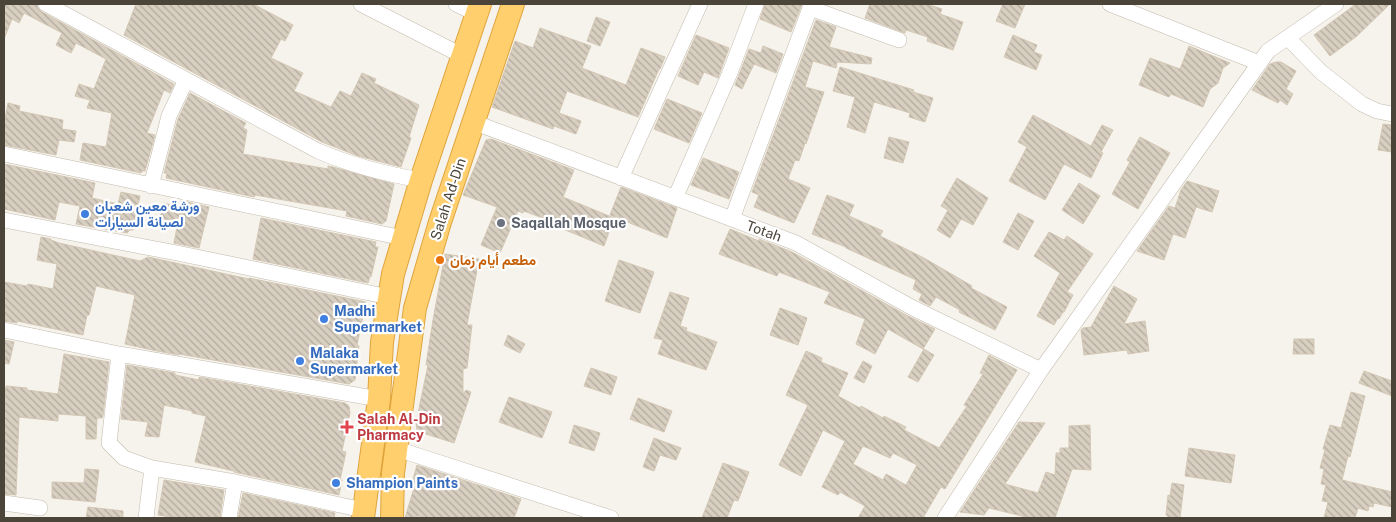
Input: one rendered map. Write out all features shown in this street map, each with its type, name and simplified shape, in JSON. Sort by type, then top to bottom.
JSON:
[{"type":"highway","name":"Salah Ad-Din","points":[[392,518],[393,473],[415,308],[440,222],[513,4]]},
{"type":"highway","points":[[363,514],[378,399],[382,342],[393,274],[421,180],[478,9]]},
{"type":"street","points":[[46,4],[318,151],[343,162],[374,171],[421,180]]},
{"type":"street","points":[[361,4],[463,56]]},
{"type":"street","points":[[456,4],[478,9]]},
{"type":"street","points":[[622,178],[700,4]]},
{"type":"street","points":[[675,198],[729,75],[756,4]]},
{"type":"street","points":[[1110,4],[1259,63]]},
{"type":"street","points":[[945,518],[1041,370],[1268,51],[1336,4]]},
{"type":"street","points":[[732,219],[810,8],[899,40]]},
{"type":"street","points":[[1288,38],[1321,72],[1362,104],[1378,111],[1392,114]]},
{"type":"street","points":[[151,186],[169,116],[186,80]]},
{"type":"street","name":"Totah","points":[[473,122],[796,242],[913,308],[1041,370]]},
{"type":"street","points":[[4,154],[403,238]]},
{"type":"street","points":[[4,220],[177,253],[389,297]]},
{"type":"street","points":[[4,330],[119,354],[378,399]]},
{"type":"street","points":[[119,354],[109,443],[124,458],[152,468],[235,482],[363,514]]},
{"type":"street","points":[[396,449],[611,518]]},
{"type":"street","points":[[146,518],[152,468]]},
{"type":"street","points":[[229,518],[235,482]]},
{"type":"street","points":[[4,503],[40,508]]},
{"type":"building","points":[[4,4],[37,4],[42,12],[174,84],[170,93],[164,90],[147,133],[155,135],[145,171],[141,173],[80,160],[83,143],[106,147],[112,113],[87,108],[90,100],[75,96],[79,84],[94,89],[106,59],[76,43],[71,53],[56,45],[62,33],[24,13],[19,23],[12,19],[4,39]]},
{"type":"building","points":[[136,4],[253,4],[293,25],[285,41],[281,39],[271,58],[303,73],[294,91],[331,107],[340,91],[351,96],[362,73],[376,79],[374,83],[419,105],[409,137],[411,138],[401,167],[358,156],[322,142],[124,35]]},
{"type":"building","points":[[765,4],[802,4],[791,32],[760,19]]},
{"type":"building","points":[[870,4],[926,4],[942,9],[940,14],[963,22],[953,50],[927,41],[928,37],[906,30],[905,33],[865,18]]},
{"type":"building","points":[[1003,4],[1025,4],[1015,28],[996,21]]},
{"type":"building","points":[[1356,4],[1390,4],[1357,36],[1330,56],[1314,35]]},
{"type":"building","points":[[596,17],[610,22],[600,46],[587,41]]},
{"type":"building","points":[[816,20],[836,27],[829,47],[872,58],[871,64],[837,62],[836,68],[813,61],[805,87],[824,92],[799,161],[795,160],[788,179],[810,188],[794,223],[754,207],[759,195],[752,192]]},
{"type":"building","points":[[540,28],[591,46],[582,68],[626,85],[641,48],[665,57],[638,117],[567,91],[559,113],[581,121],[576,134],[554,126],[553,129],[492,107],[515,41],[533,48]]},
{"type":"building","points":[[696,35],[729,48],[718,78],[704,72],[698,85],[678,76]]},
{"type":"building","points":[[1013,35],[1037,45],[1034,52],[1042,55],[1036,70],[1004,57]]},
{"type":"building","points":[[763,46],[783,54],[776,73],[754,64],[742,89],[735,85],[749,49],[761,53]]},
{"type":"building","points":[[1189,46],[1230,63],[1223,68],[1218,83],[1210,89],[1203,107],[1171,94],[1169,97],[1139,85],[1150,58],[1180,69]]},
{"type":"building","points":[[1281,62],[1296,71],[1286,89],[1293,94],[1287,105],[1280,100],[1278,103],[1252,90],[1270,64]]},
{"type":"building","points":[[840,67],[914,90],[913,92],[933,98],[925,122],[909,117],[910,113],[874,102],[865,133],[847,127],[855,97],[833,91]]},
{"type":"building","points":[[190,93],[246,123],[243,128],[247,130],[243,154],[328,169],[328,166],[394,184],[386,221],[382,224],[346,216],[347,211],[255,195],[254,197],[166,178],[167,173],[164,173],[178,119]]},
{"type":"building","points":[[667,99],[702,113],[689,143],[654,129]]},
{"type":"building","points":[[8,103],[20,106],[19,111],[63,120],[62,129],[76,131],[74,142],[59,140],[56,155],[4,145],[4,124]]},
{"type":"building","points":[[1033,115],[1091,146],[1102,125],[1113,130],[1101,152],[1103,153],[1091,178],[1064,164],[1045,200],[1009,181],[1027,147],[1018,142]]},
{"type":"building","points":[[1383,124],[1392,125],[1392,152],[1378,150]]},
{"type":"building","points":[[889,137],[909,142],[903,163],[884,158]]},
{"type":"building","points":[[1140,137],[1170,153],[1138,209],[1112,194],[1130,162],[1127,160]]},
{"type":"building","points":[[491,139],[574,170],[563,197],[614,218],[604,246],[563,229],[564,226],[524,211],[523,213],[518,211],[500,253],[481,245],[497,207],[463,195],[486,140]]},
{"type":"building","points":[[703,158],[739,172],[729,199],[691,185]]},
{"type":"building","points":[[4,164],[95,183],[92,198],[118,204],[121,192],[140,196],[133,230],[127,233],[76,224],[80,206],[59,202],[55,220],[4,209]]},
{"type":"building","points":[[957,178],[988,198],[973,225],[961,219],[950,238],[937,230],[948,210],[941,206]]},
{"type":"building","points":[[1187,181],[1219,191],[1212,212],[1196,207],[1185,238],[1173,234],[1164,260],[1137,251],[1169,206],[1175,208],[1181,190]]},
{"type":"building","points":[[1079,183],[1100,196],[1083,224],[1062,210]]},
{"type":"building","points":[[621,187],[677,208],[667,238],[610,215]]},
{"type":"building","points":[[827,195],[854,205],[849,216],[883,231],[880,236],[924,258],[972,286],[971,288],[1007,307],[995,330],[959,312],[960,310],[936,297],[930,306],[919,300],[922,294],[913,289],[916,280],[846,247],[812,234]]},
{"type":"building","points":[[183,201],[209,207],[199,248],[174,243],[178,222],[160,218],[163,203],[182,207]]},
{"type":"building","points":[[1018,213],[1034,221],[1018,250],[1003,242]]},
{"type":"building","points":[[261,218],[376,242],[375,247],[378,247],[368,283],[253,259]]},
{"type":"building","points":[[730,229],[792,252],[935,329],[923,349],[888,329],[875,354],[856,344],[865,319],[824,303],[830,292],[779,272],[777,276],[719,254]]},
{"type":"building","points":[[1049,232],[1064,240],[1067,236],[1093,254],[1067,292],[1073,295],[1054,325],[1037,316],[1060,273],[1034,256]]},
{"type":"building","points":[[41,237],[59,243],[140,261],[148,257],[366,302],[357,345],[359,346],[355,380],[349,384],[125,344],[135,295],[96,286],[83,335],[17,321],[17,323],[4,321],[4,282],[53,289],[57,264],[37,260]]},
{"type":"building","points":[[445,254],[479,259],[467,325],[472,325],[467,368],[463,369],[463,394],[466,390],[471,392],[454,443],[417,430],[416,423],[428,365],[426,365]]},
{"type":"building","points":[[619,260],[654,272],[640,313],[605,301]]},
{"type":"building","points":[[1114,286],[1137,299],[1124,324],[1145,321],[1149,351],[1128,354],[1127,350],[1084,355],[1081,330],[1091,327]]},
{"type":"building","points":[[670,292],[689,298],[680,326],[687,328],[686,331],[717,342],[706,370],[658,354],[663,340],[654,338]]},
{"type":"building","points":[[780,308],[807,318],[798,345],[770,335]]},
{"type":"building","points":[[508,335],[525,344],[520,353],[504,345]]},
{"type":"building","points":[[1294,339],[1314,339],[1314,354],[1293,354]]},
{"type":"building","points":[[4,340],[14,342],[9,364],[4,363]]},
{"type":"building","points":[[924,349],[934,355],[918,382],[908,377]]},
{"type":"building","points":[[806,351],[822,358],[821,362],[848,373],[838,396],[860,408],[861,406],[883,418],[884,416],[906,427],[904,430],[939,448],[967,406],[964,405],[983,374],[980,373],[989,355],[1017,370],[945,489],[941,487],[923,518],[858,518],[865,506],[840,492],[838,495],[822,487],[845,441],[823,430],[801,476],[779,465],[808,405],[786,395]],"holes":[[[863,446],[890,458],[893,453],[917,465],[906,485],[886,474],[883,480],[853,464]]]},
{"type":"building","points":[[64,354],[109,362],[103,416],[102,418],[97,418],[96,439],[86,439],[86,416],[58,414],[58,421],[19,417],[16,495],[4,494],[4,405],[6,386],[58,394]]},
{"type":"building","points":[[863,361],[872,366],[864,383],[854,378]]},
{"type":"building","points":[[127,365],[175,373],[175,375],[199,380],[199,377],[345,403],[349,406],[350,413],[342,451],[346,452],[339,495],[195,462],[206,416],[192,413],[192,411],[164,405],[159,437],[145,436],[148,422],[121,419]]},
{"type":"building","points":[[591,368],[617,377],[611,395],[584,386]]},
{"type":"building","points":[[1364,371],[1392,381],[1392,396],[1359,383]]},
{"type":"building","points":[[1351,392],[1365,396],[1350,457],[1348,456],[1342,480],[1392,492],[1392,507],[1374,503],[1373,507],[1369,506],[1368,511],[1358,508],[1355,518],[1324,518],[1328,502],[1322,501],[1326,485],[1321,484],[1324,469],[1320,468],[1325,450],[1323,449],[1330,425],[1341,428]]},
{"type":"building","points":[[509,397],[552,412],[542,438],[499,422]]},
{"type":"building","points":[[638,398],[672,411],[664,432],[630,419]]},
{"type":"building","points":[[1019,422],[1045,423],[1005,484],[1038,493],[1046,472],[1055,475],[1056,453],[1060,453],[1060,448],[1069,448],[1069,426],[1090,425],[1091,470],[1072,469],[1055,518],[1030,518],[989,508],[984,515],[960,512]]},
{"type":"building","points":[[574,425],[600,433],[594,451],[569,443]]},
{"type":"building","points":[[654,438],[681,448],[676,460],[660,455],[654,471],[643,467]]},
{"type":"building","points":[[1189,448],[1235,455],[1231,483],[1185,476]]},
{"type":"building","points":[[723,463],[749,472],[738,501],[734,500],[727,518],[702,518]]},
{"type":"building","points":[[417,465],[521,499],[514,518],[427,518],[418,516],[417,518],[405,518],[414,488],[411,486]]},
{"type":"building","points":[[85,469],[99,470],[95,502],[52,498],[52,482],[84,483]]},
{"type":"building","points":[[164,480],[224,490],[220,518],[177,518],[158,515]]},
{"type":"building","points":[[1172,483],[1184,485],[1180,518],[1168,518],[1166,515],[1168,495],[1170,496]]},
{"type":"building","points":[[243,493],[335,513],[334,518],[238,518]]},
{"type":"building","points":[[88,507],[123,511],[123,518],[86,518]]},
{"type":"place","name":"ورشة معين شعبان لصيانة السيارات","points":[[85,214]]},
{"type":"place","name":"Saqallah Mosque","points":[[501,223]]},
{"type":"place","name":"مطعم أيام زمان","points":[[440,260]]},
{"type":"place","name":"Madhi Supermarket","points":[[324,319]]},
{"type":"place","name":"Malaka Supermarket","points":[[300,361]]},
{"type":"place","name":"Salah Al-Din Pharmacy","points":[[347,427]]},
{"type":"place","name":"Shampion Paints","points":[[336,483]]}]
